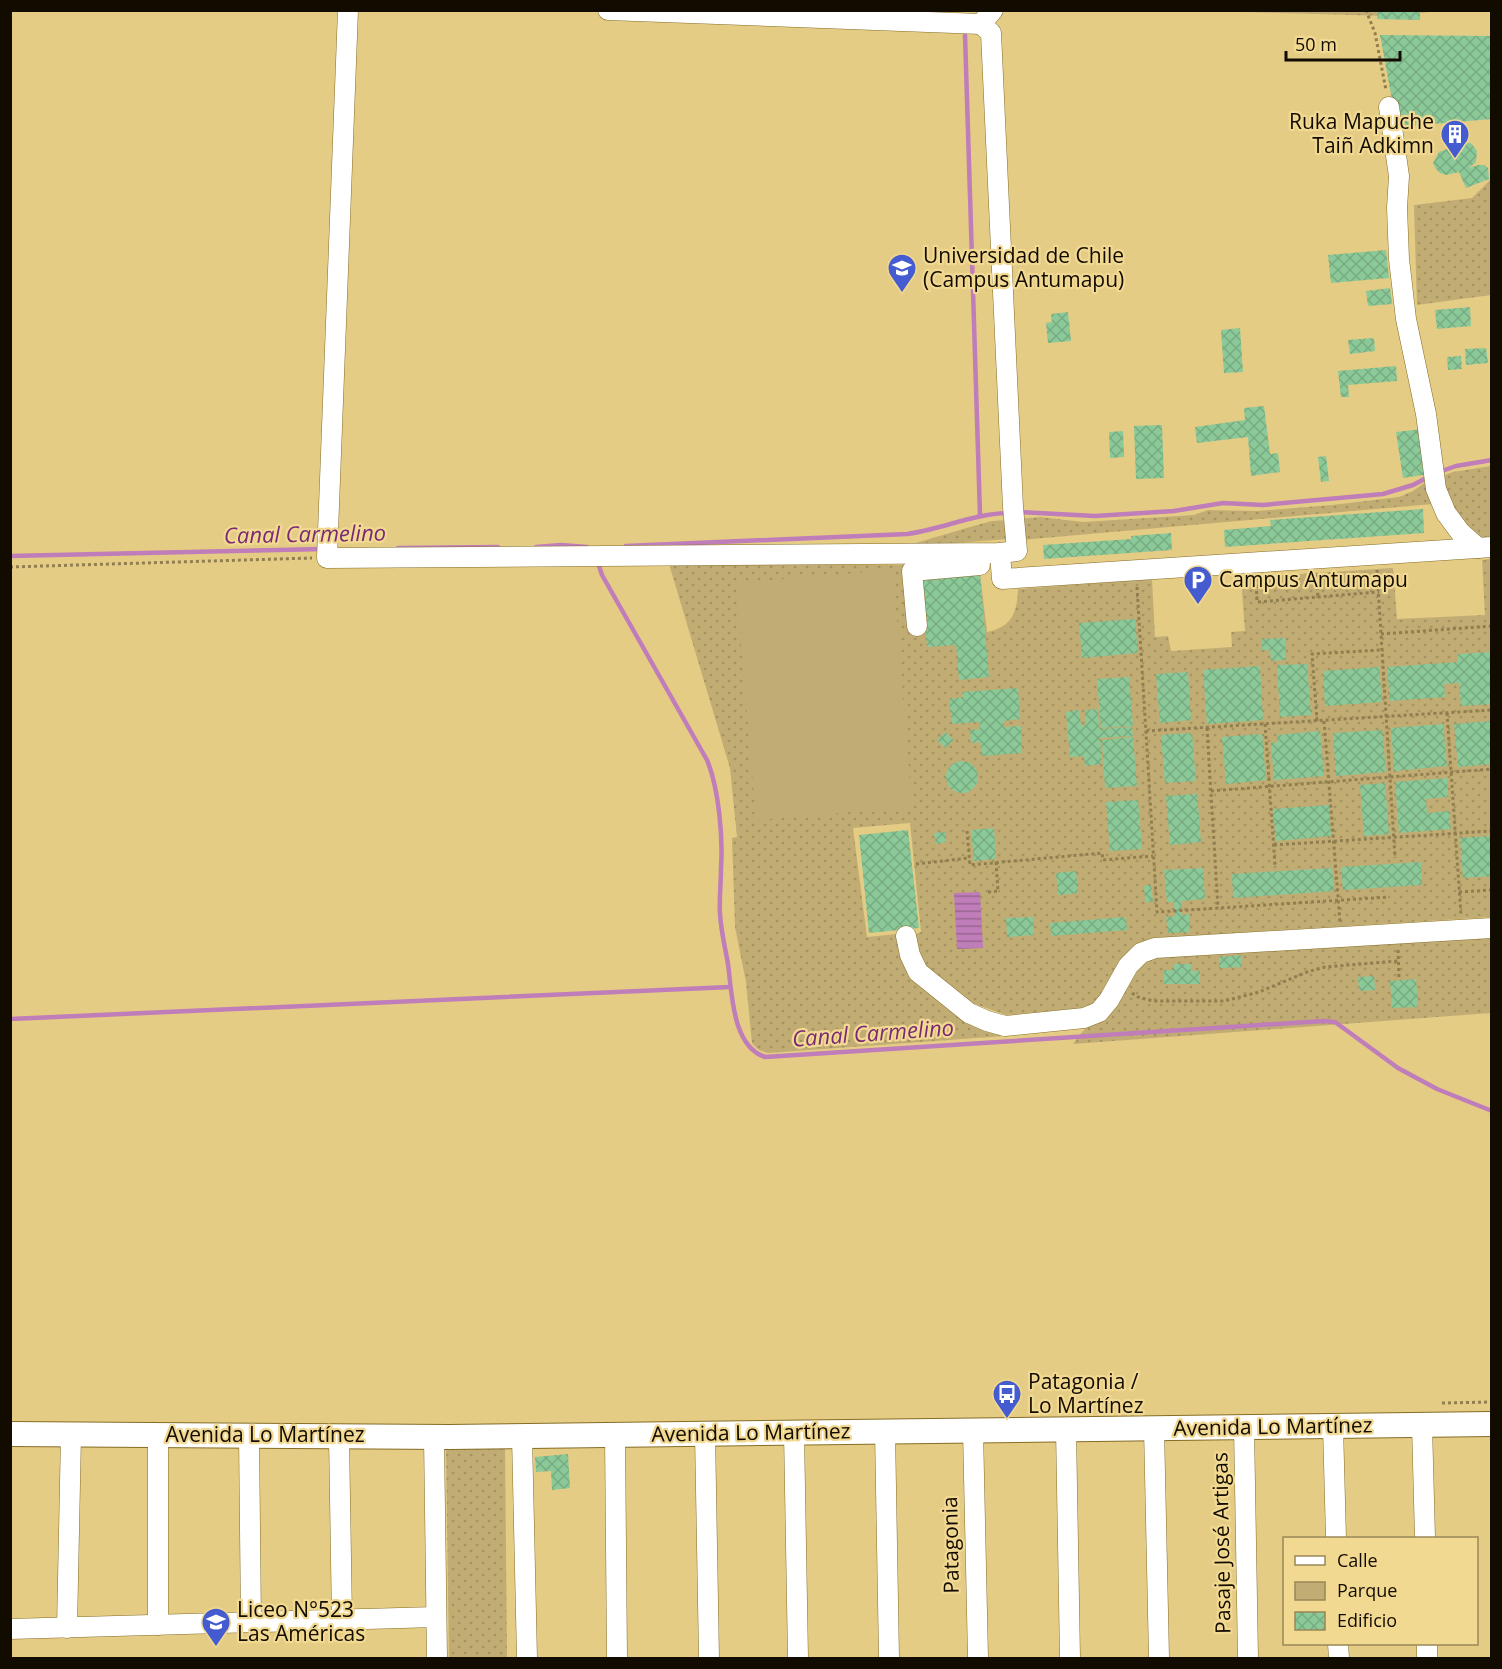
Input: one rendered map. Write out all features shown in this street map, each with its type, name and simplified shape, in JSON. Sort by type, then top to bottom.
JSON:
[{"type":"main road","name":"Avenida Lo Martínez","points":[[10,1434],[434,1437],[1491,1424]]},
{"type":"street","points":[[348,10],[327,551],[1000,558]]},
{"type":"street","points":[[609,10],[987,17],[991,33],[1013,513],[1017,551],[1000,558],[912,571],[917,626]]},
{"type":"street","points":[[1389,107],[1399,176],[1397,208],[1399,259],[1405,309],[1436,489],[1446,513],[1460,532],[1485,547]]},
{"type":"street","points":[[1000,558],[1002,579],[1485,547]]},
{"type":"street","points":[[906,936],[910,956],[918,972],[969,1013],[1005,1026],[1084,1018],[1099,1012],[1109,1000],[1128,966],[1141,953],[1155,948],[1491,928]]},
{"type":"street","points":[[1422,1425],[1425,1537]]},
{"type":"street","points":[[1333,1426],[1336,1537]]},
{"type":"street","name":"Pasaje José Artigas","points":[[1244,1427],[1248,1659]]},
{"type":"street","points":[[1154,1428],[1159,1659]]},
{"type":"street","points":[[1066,1429],[1070,1659]]},
{"type":"street","name":"Patagonia","points":[[973,1430],[978,1659]]},
{"type":"street","points":[[885,1431],[889,1659]]},
{"type":"street","points":[[794,1432],[798,1659]]},
{"type":"street","points":[[705,1433],[709,1659]]},
{"type":"street","points":[[615,1434],[617,1659]]},
{"type":"street","points":[[67,1628],[71,1435]]},
{"type":"street","points":[[158,1435],[158,1625]]},
{"type":"street","points":[[249,1435],[251,1623]]},
{"type":"street","points":[[339,1436],[342,1620]]},
{"type":"street","points":[[522,1436],[526,1659]]},
{"type":"street","points":[[434,1437],[437,1659]]},
{"type":"street","points":[[10,1629],[436,1617]]},
{"type":"path","points":[[1366,10],[1375,33],[1389,107]]},
{"type":"path","points":[[10,567],[327,551]]},
{"type":"path","points":[[1376,554],[1395,858]]},
{"type":"path","points":[[1315,558],[1318,597]]},
{"type":"path","points":[[1254,562],[1257,602],[1379,592]]},
{"type":"path","points":[[1136,570],[1157,912],[1389,897]]},
{"type":"path","points":[[1381,634],[1491,626]]},
{"type":"path","points":[[1317,721],[1312,654],[1382,650]]},
{"type":"path","points":[[1146,731],[1491,710]]},
{"type":"path","points":[[1448,713],[1462,930]]},
{"type":"path","points":[[1324,721],[1342,937]]},
{"type":"path","points":[[1265,724],[1275,865]]},
{"type":"path","points":[[1207,728],[1218,908]]},
{"type":"path","points":[[1211,790],[1491,769]]},
{"type":"path","points":[[967,831],[970,865],[1102,853],[1103,860],[1153,856]]},
{"type":"path","points":[[1274,845],[1491,831]]},
{"type":"path","points":[[916,864],[969,858]]},
{"type":"path","points":[[988,892],[998,891],[996,862]]},
{"type":"path","points":[[1459,892],[1491,890]]},
{"type":"path","points":[[1397,933],[1400,977]]},
{"type":"path","points":[[1118,983],[1138,997],[1153,1001],[1224,1001],[1259,992],[1325,967],[1398,961]]},
{"type":"green space","points":[[1204,11],[1441,11],[1388,16]]},
{"type":"green space","points":[[1491,179],[1491,295],[1417,305],[1414,205],[1472,198]]},
{"type":"green space","points":[[1491,466],[1491,538],[1480,539],[1459,518],[1440,477],[1453,472]]},
{"type":"green space","points":[[1427,481],[1433,504],[1021,540],[1019,519],[1040,517],[1083,522],[1194,515],[1208,510],[1257,511],[1332,505],[1399,497]]},
{"type":"green space","points":[[1007,520],[1008,539],[902,547],[992,521]]},
{"type":"green space","points":[[1491,559],[1491,917],[1153,938],[1135,944],[1120,960],[1101,995],[1093,1003],[1081,1008],[1006,1015],[975,1004],[927,966],[920,952],[916,934],[921,932],[910,823],[853,828],[867,937],[897,934],[910,979],[964,1021],[1004,1036],[768,1053],[759,1050],[752,1043],[746,982],[735,927],[732,838],[737,837],[730,768],[669,564],[903,565],[910,633],[925,631],[921,579],[980,574],[987,632],[1002,627],[1012,618],[1018,589],[1152,579],[1155,637],[1168,636],[1171,651],[1232,647],[1231,632],[1245,631],[1241,578],[1393,568],[1397,619],[1485,615],[1482,560]]},
{"type":"green space","points":[[893,570],[912,807],[756,820],[736,583]]},
{"type":"green space","points":[[1491,938],[1491,1013],[1073,1044],[1085,1029],[1106,1018],[1119,1002],[1134,976],[1148,962],[1157,957]]},
{"type":"green space","points":[[505,1446],[507,1658],[449,1658],[446,1448]]},
{"type":"shaded area","points":[[980,892],[983,948],[957,949],[954,893]]},
{"type":"building","points":[[1377,10],[1420,10],[1420,20],[1377,19]]},
{"type":"building","points":[[1380,35],[1492,36],[1492,119],[1397,127]]},
{"type":"building","name":"Ruka Mapuche Taiñ Adkimn","points":[[1464,143],[1471,143],[1477,151],[1476,162],[1469,168],[1484,165],[1488,168],[1489,179],[1466,188],[1459,172],[1446,175],[1440,173],[1433,163],[1439,152]]},
{"type":"building","points":[[1386,250],[1389,278],[1331,283],[1328,255]]},
{"type":"building","points":[[1390,288],[1392,304],[1368,306],[1366,291]]},
{"type":"building","points":[[1470,307],[1471,326],[1437,329],[1435,310]]},
{"type":"building","points":[[1068,312],[1071,341],[1048,343],[1046,323],[1052,322],[1051,314]]},
{"type":"building","points":[[1240,328],[1243,372],[1224,373],[1221,330]]},
{"type":"building","points":[[1374,338],[1375,351],[1350,354],[1348,340]]},
{"type":"building","points":[[1486,348],[1488,363],[1466,365],[1465,349]]},
{"type":"building","points":[[1461,356],[1462,369],[1448,370],[1447,357]]},
{"type":"building","points":[[1396,366],[1397,381],[1348,385],[1349,397],[1341,397],[1338,371]]},
{"type":"building","points":[[1264,406],[1270,454],[1278,453],[1280,472],[1251,476],[1248,437],[1197,443],[1195,427],[1245,420],[1244,408]]},
{"type":"building","points":[[1162,425],[1164,478],[1136,479],[1134,426]]},
{"type":"building","points":[[1423,429],[1429,474],[1403,478],[1396,432]]},
{"type":"building","points":[[1123,431],[1124,457],[1110,458],[1109,432]]},
{"type":"building","points":[[1326,456],[1329,481],[1321,482],[1318,457]]},
{"type":"building","points":[[1423,509],[1424,533],[1225,547],[1224,530],[1271,526],[1270,520]]},
{"type":"building","points":[[1171,533],[1172,550],[1044,559],[1043,545],[1131,539],[1131,536]]},
{"type":"building","points":[[980,575],[989,677],[959,680],[956,645],[927,647],[922,580]]},
{"type":"building","points":[[1135,619],[1138,653],[1082,658],[1079,623]]},
{"type":"building","points":[[1285,638],[1286,660],[1271,661],[1270,650],[1262,650],[1262,639]]},
{"type":"building","points":[[1490,652],[1492,704],[1461,706],[1459,683],[1444,684],[1445,697],[1390,701],[1387,667],[1458,662],[1458,654]]},
{"type":"building","points":[[1307,664],[1311,715],[1280,717],[1277,665]]},
{"type":"building","points":[[1260,666],[1263,720],[1207,724],[1203,670]]},
{"type":"building","points":[[1379,667],[1382,702],[1325,706],[1323,671]]},
{"type":"building","points":[[1188,672],[1191,720],[1160,723],[1156,674]]},
{"type":"building","points":[[1129,677],[1133,726],[1101,728],[1097,679]]},
{"type":"building","points":[[1018,688],[1020,719],[1004,721],[1004,727],[1021,726],[1022,753],[982,756],[980,742],[971,743],[970,730],[980,729],[979,722],[952,724],[949,699],[963,697],[962,692]]},
{"type":"building","points":[[1098,709],[1099,729],[1132,727],[1133,736],[1100,738],[1102,764],[1085,766],[1084,756],[1070,757],[1066,712],[1079,710],[1081,725],[1086,725],[1085,710]]},
{"type":"building","points":[[1492,721],[1492,764],[1458,767],[1454,724]]},
{"type":"building","points":[[1443,724],[1447,766],[1394,771],[1391,728]]},
{"type":"building","points":[[1382,730],[1386,772],[1336,776],[1333,733]]},
{"type":"building","points":[[1320,731],[1324,776],[1274,780],[1271,743],[1278,742],[1277,735]]},
{"type":"building","points":[[945,732],[954,740],[945,748],[937,740]]},
{"type":"building","points":[[1192,733],[1196,781],[1165,783],[1161,735]]},
{"type":"building","points":[[1262,734],[1266,780],[1226,784],[1222,737]]},
{"type":"building","points":[[1133,737],[1137,786],[1105,788],[1102,740]]},
{"type":"building","points":[[962,761],[974,765],[978,777],[974,789],[962,793],[950,789],[946,777],[950,765]]},
{"type":"building","points":[[1447,778],[1448,797],[1426,799],[1427,813],[1449,811],[1451,829],[1399,833],[1395,782]]},
{"type":"building","points":[[1385,783],[1389,834],[1364,836],[1360,785]]},
{"type":"building","points":[[1197,794],[1201,842],[1170,845],[1166,796]]},
{"type":"building","points":[[1138,800],[1142,849],[1110,851],[1106,802]]},
{"type":"building","points":[[1329,805],[1331,836],[1276,841],[1273,809]]},
{"type":"building","points":[[994,828],[996,859],[974,861],[971,830]]},
{"type":"building","points":[[908,830],[919,928],[869,933],[859,835]]},
{"type":"building","points":[[945,832],[946,842],[936,844],[934,833]]},
{"type":"building","points":[[1491,836],[1492,876],[1463,878],[1460,838]]},
{"type":"building","points":[[1421,862],[1422,885],[1343,890],[1341,867]]},
{"type":"building","points":[[1203,868],[1205,899],[1181,901],[1182,915],[1189,914],[1190,932],[1168,933],[1166,917],[1175,916],[1174,902],[1167,902],[1164,870]]},
{"type":"building","points":[[1332,868],[1334,891],[1233,898],[1232,874]]},
{"type":"building","points":[[1076,871],[1078,893],[1058,895],[1056,873]]},
{"type":"building","points":[[1151,885],[1153,902],[1145,902],[1144,886]]},
{"type":"building","points":[[1033,917],[1034,935],[1007,937],[1006,918]]},
{"type":"building","points":[[1126,917],[1127,930],[1051,936],[1050,923]]},
{"type":"building","points":[[1241,955],[1242,967],[1219,968],[1219,957]]},
{"type":"building","points":[[1174,964],[1191,964],[1191,971],[1200,971],[1200,984],[1164,984],[1164,970],[1174,970]]},
{"type":"building","points":[[1374,976],[1375,990],[1359,991],[1358,977]]},
{"type":"building","points":[[1416,979],[1418,1007],[1392,1008],[1390,981]]},
{"type":"building","points":[[568,1454],[570,1488],[552,1490],[551,1471],[536,1472],[535,1457]]},
{"type":"waterway","points":[[895,10],[911,12]]},
{"type":"waterway","points":[[965,35],[980,515]]},
{"type":"waterway","points":[[1439,472],[1456,466],[1492,460]]},
{"type":"waterway","points":[[1019,512],[1095,516],[1174,511],[1223,503],[1263,505],[1383,494],[1413,485],[1428,477]]},
{"type":"waterway","points":[[626,546],[907,534],[982,516],[1007,513]]},
{"type":"waterway","name":"Canal Carmelino","points":[[536,547],[561,545],[587,547]]},
{"type":"waterway","name":"Canal Carmelino","points":[[398,548],[498,547]]},
{"type":"waterway","name":"Canal Carmelino","points":[[10,556],[324,549]]},
{"type":"waterway","name":"Canal Carmelino","points":[[599,566],[707,760],[711,772],[721,828],[722,933],[736,1017],[746,1042],[754,1051],[765,1057],[1323,1021],[1335,1022],[1398,1068],[1437,1089],[1492,1111]]},
{"type":"waterway","points":[[10,1019],[730,987]]},
{"type":"place","name":"Ruka Mapuche Taiñ Adkimn","points":[[1455,160]]},
{"type":"place","name":"Universidad de Chile (Campus Antumapu)","points":[[902,294]]},
{"type":"place","name":"Campus Antumapu","points":[[1198,606]]},
{"type":"place","name":"Patagonia / Lo Martínez","points":[[1007,1420]]},
{"type":"place","name":"Liceo N°523 Las Américas","points":[[216,1648]]}]
